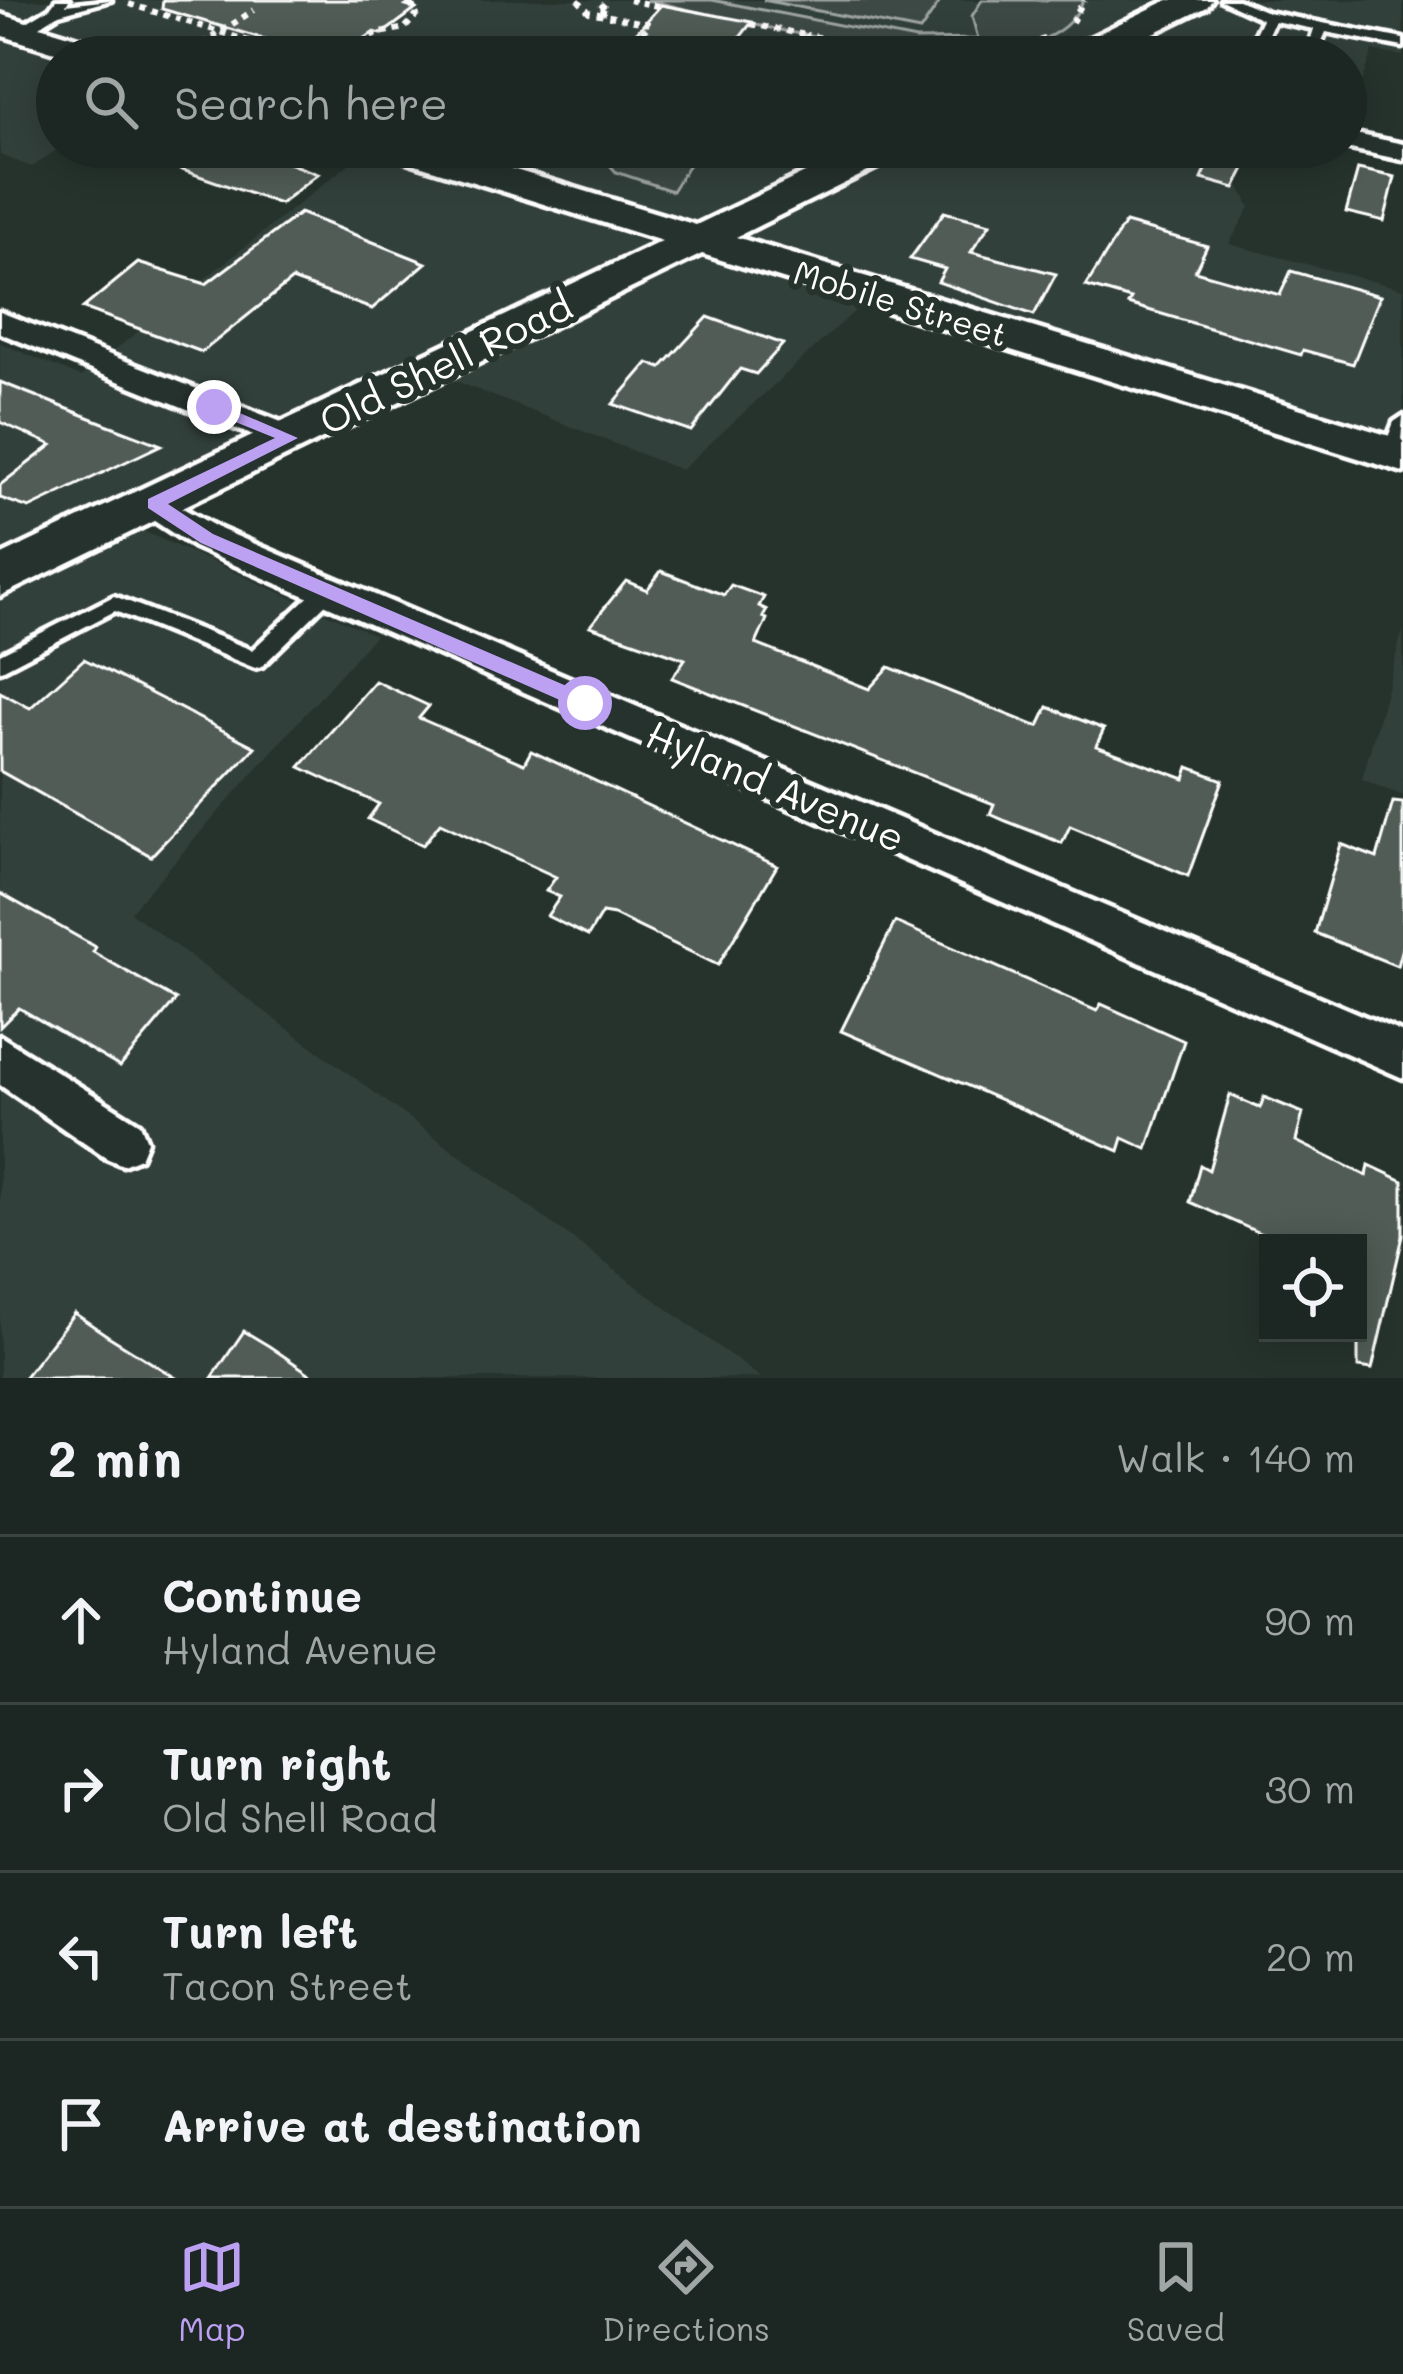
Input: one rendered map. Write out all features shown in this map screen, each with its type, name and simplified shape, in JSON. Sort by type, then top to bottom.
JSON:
[{"type":"street","points":[[1121,36],[1196,0]]},
{"type":"street","points":[[1367,144],[1403,152]]},
{"type":"street","name":"Mobile Street","points":[[468,168],[1399,444]]},
{"type":"street","name":"Old Shell Road","points":[[0,578],[846,168]]},
{"type":"street","points":[[0,322],[290,438]]},
{"type":"street","name":"Hyland Avenue","points":[[154,504],[207,538],[1403,1057]]},
{"type":"street","points":[[0,1058],[123,1142]]},
{"type":"lane","points":[[11,28],[59,6],[105,0]]},
{"type":"lane","points":[[1227,0],[1269,16],[1403,40]]},
{"type":"lane","points":[[1260,36],[1269,16]]},
{"type":"lane","points":[[1318,36],[1322,27]]},
{"type":"lane","points":[[0,662],[114,603],[255,660],[327,591]]},
{"type":"path","points":[[372,36],[405,28],[417,15],[412,7],[422,0]]},
{"type":"path","points":[[578,0],[589,12],[650,24],[641,34],[651,36]]},
{"type":"path","points":[[608,0],[598,11],[615,14],[612,17]]},
{"type":"path","points":[[629,0],[662,7]]},
{"type":"path","points":[[1050,36],[1072,22],[1084,0]]},
{"type":"path","points":[[130,4],[232,36]]},
{"type":"path","points":[[213,36],[256,9]]},
{"type":"path","points":[[750,24],[800,36]]},
{"type":"shaded area","points":[[0,0],[1164,0],[1089,36],[36,36],[36,164],[32,167],[0,155]]},
{"type":"shaded area","points":[[646,0],[712,0],[896,36],[811,36]]},
{"type":"shaded area","points":[[763,0],[941,0],[920,31]]},
{"type":"shaded area","points":[[982,0],[1083,0],[1057,32],[977,36],[972,16]]},
{"type":"shaded area","points":[[1183,0],[1403,0],[1403,56],[1373,51],[1367,68],[1367,36],[1102,36]]},
{"type":"shaded area","points":[[344,168],[431,168],[651,244],[694,224],[674,223],[498,168],[1230,168],[1250,207],[1229,244],[1403,289],[1403,475],[860,306],[681,470],[415,365],[96,510],[375,635],[130,912],[761,1378],[0,1378],[0,343],[81,377]]},
{"type":"shaded area","points":[[612,168],[687,168],[672,191]]},
{"type":"shaded area","points":[[1403,630],[1403,796],[1362,779]]},
{"type":"building","points":[[163,0],[415,0],[406,6],[416,9],[382,34],[254,36],[162,9]]},
{"type":"building","points":[[661,5],[752,22],[741,36],[634,35]]},
{"type":"building","points":[[176,168],[302,168],[318,174],[280,204]]},
{"type":"building","points":[[1207,168],[1245,168],[1235,188],[1202,179]]},
{"type":"building","points":[[1358,169],[1395,177],[1384,221],[1346,212]]},
{"type":"building","points":[[944,212],[990,224],[971,252],[1056,274],[1034,315],[938,282],[945,269],[910,259]]},
{"type":"building","points":[[300,213],[426,263],[372,309],[292,280],[202,352],[83,308],[138,263],[206,284]]},
{"type":"building","points":[[1125,223],[1207,246],[1195,271],[1280,295],[1291,271],[1380,296],[1353,364],[1303,350],[1301,355],[1128,304],[1131,299],[1086,286]]},
{"type":"building","points":[[708,317],[783,344],[756,374],[740,369],[691,431],[613,404],[648,363],[661,368]]},
{"type":"building","points":[[0,382],[161,445],[29,508],[0,498],[0,485],[52,445],[0,422]]},
{"type":"building","points":[[661,571],[724,595],[731,585],[764,597],[759,606],[767,610],[763,617],[767,619],[756,644],[869,689],[889,667],[1033,725],[1039,726],[1048,707],[1104,729],[1096,746],[1185,779],[1189,767],[1223,780],[1188,876],[1070,826],[1062,843],[1006,821],[990,814],[994,804],[672,678],[685,659],[590,626],[626,581],[647,590]]},
{"type":"building","points":[[84,659],[255,747],[151,856],[0,771],[0,692],[30,708]]},
{"type":"building","points":[[375,681],[429,706],[419,718],[524,764],[531,751],[777,866],[718,965],[614,915],[602,913],[588,936],[547,916],[560,897],[546,891],[556,877],[440,823],[423,845],[368,819],[379,804],[300,767]]},
{"type":"building","points":[[1393,802],[1403,803],[1403,944],[1397,966],[1315,933],[1341,844],[1377,858]]},
{"type":"building","points":[[0,893],[96,947],[93,952],[176,1000],[120,1067],[19,1008],[0,1027]]},
{"type":"building","points":[[895,922],[1097,1011],[1101,1004],[1184,1041],[1147,1149],[1123,1138],[1119,1151],[841,1031]]},
{"type":"building","points":[[1230,1095],[1260,1108],[1264,1097],[1303,1113],[1296,1141],[1367,1176],[1369,1165],[1403,1181],[1403,1236],[1372,1369],[1358,1367],[1358,1342],[1367,1342],[1367,1234],[1262,1234],[1190,1202],[1200,1165],[1209,1170]]},
{"type":"building","points":[[74,1313],[108,1336],[176,1378],[24,1378]]},
{"type":"building","points":[[244,1331],[269,1346],[316,1378],[212,1378]]},
{"type":"route","points":[[214,407],[290,438],[154,504],[207,538],[585,703]]}]
